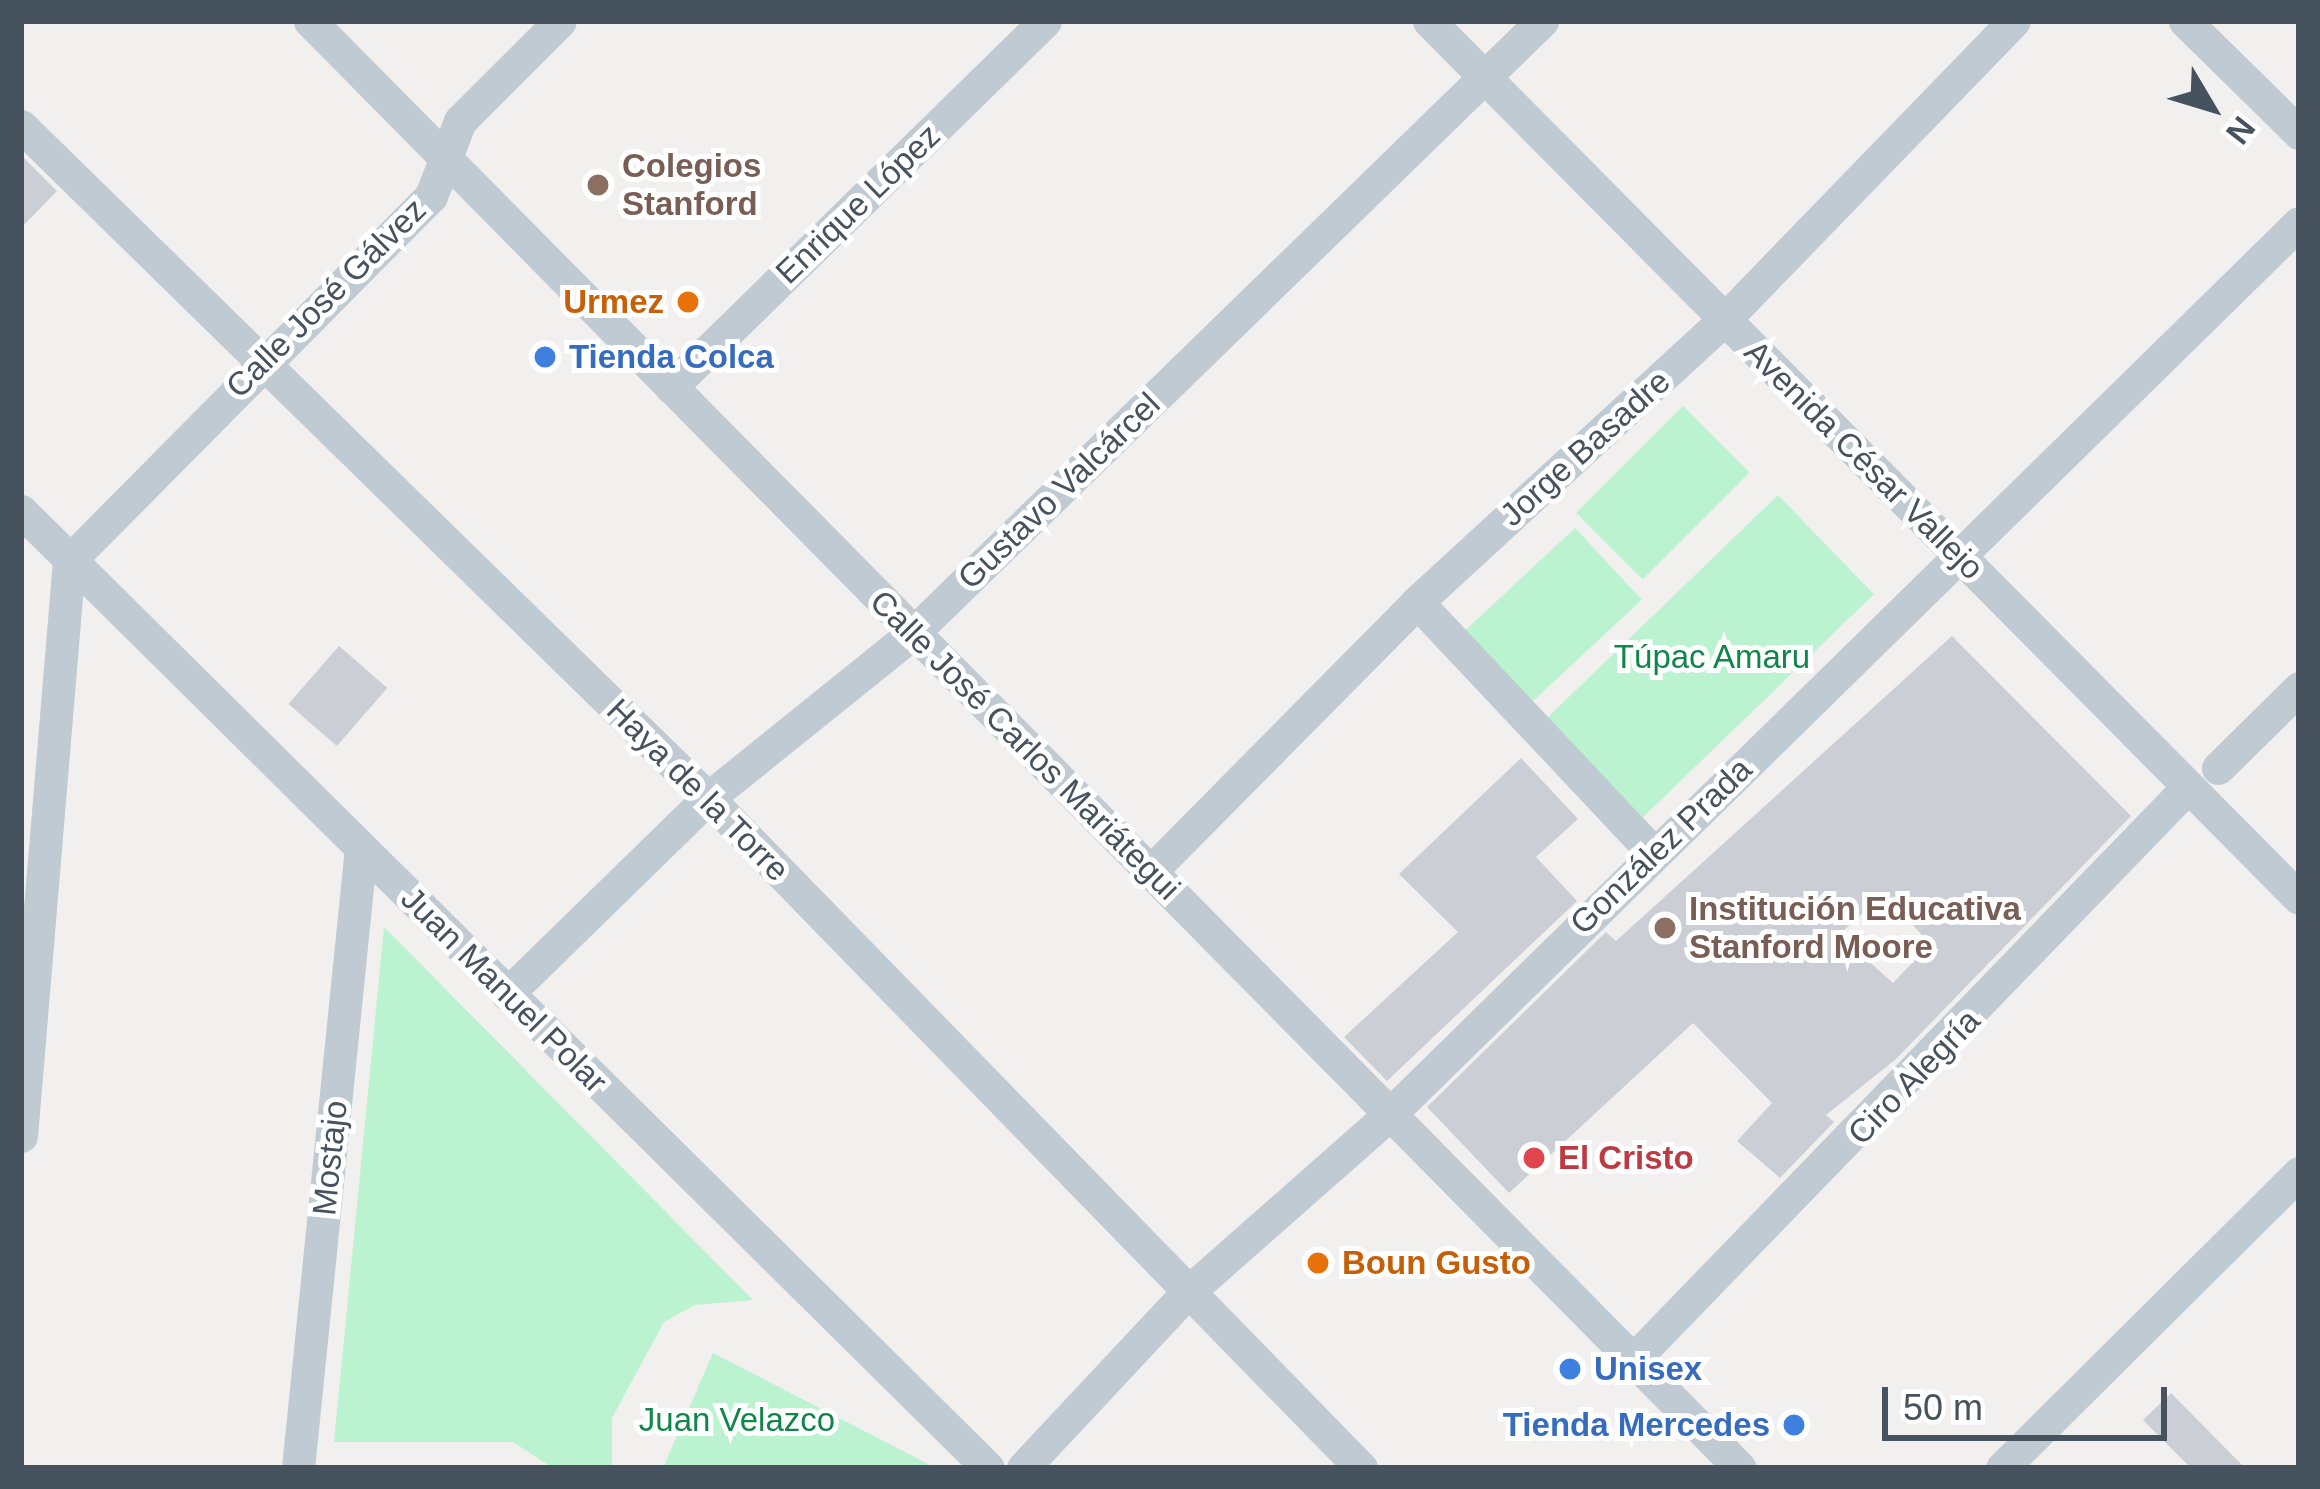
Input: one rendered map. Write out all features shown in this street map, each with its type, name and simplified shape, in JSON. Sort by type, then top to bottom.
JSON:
[{"type":"street","name":"Calle José Carlos Mariátegui","points":[[310,21],[1740,1468]]},
{"type":"street","name":"Calle José Gálvez","points":[[69,561],[260,363],[431,196],[460,121],[560,21]]},
{"type":"street","name":"Enrique López","points":[[671,387],[1045,21]]},
{"type":"street","name":"Avenida César Vallejo","points":[[1430,21],[2299,898]]},
{"type":"street","name":"Gustavo Valcárcel","points":[[507,994],[708,798],[913,633],[1542,21]]},
{"type":"street","name":"Jorge Basadre","points":[[1151,872],[1417,602],[1725,320],[2014,21]]},
{"type":"street","points":[[2185,21],[2299,133]]},
{"type":"street","name":"Haya de la Torre","points":[[21,126],[708,798],[1361,1468]]},
{"type":"street","name":"González Prada","points":[[1023,1468],[1187,1293],[1389,1115],[2299,224]]},
{"type":"street","name":"Juan Manuel Polar","points":[[21,511],[988,1468]]},
{"type":"street","points":[[21,1136],[69,561]]},
{"type":"street","points":[[1417,602],[1653,852]]},
{"type":"street","points":[[2218,768],[2299,688]]},
{"type":"street","name":"Ciro Alegría","points":[[1634,1359],[2187,788]]},
{"type":"street","name":"Mostajo","points":[[298,1468],[361,848]]},
{"type":"street","points":[[2002,1468],[2299,1173]]},
{"type":"green space","points":[[1683,406],[1749,472],[1643,579],[1576,513]]},
{"type":"green space","name":"Túpac Amaru","points":[[1778,495],[1874,594],[1643,817],[1547,718]]},
{"type":"green space","points":[[1575,528],[1642,600],[1531,703],[1464,632]]},
{"type":"green space","points":[[384,927],[753,1300],[695,1305],[664,1322],[612,1418],[612,1468],[553,1468],[513,1442],[334,1442]]},
{"type":"green space","name":"Juan Velazco","points":[[713,1353],[936,1468],[663,1468]]},
{"type":"building","points":[[21,155],[57,191],[21,228]]},
{"type":"building","points":[[1952,636],[2131,816],[1896,1059],[1826,1115],[1834,1122],[1780,1178],[1737,1141],[1772,1103],[1693,1023],[1509,1193],[1427,1107],[1606,932],[1616,941]],"holes":[[[1884,893],[1930,944],[1893,983],[1839,935]]]},
{"type":"building","points":[[339,646],[387,688],[337,746],[288,704]]},
{"type":"building","points":[[1521,758],[1578,819],[1536,857],[1577,901],[1387,1081],[1344,1037],[1458,932],[1399,874]]},
{"type":"building","points":[[2171,1393],[2245,1468],[2191,1468],[2143,1420]]},
{"type":"place","name":"Colegios Stanford","points":[[598,185]]},
{"type":"place","name":"Urmez","points":[[688,302]]},
{"type":"place","name":"Tienda Colca","points":[[545,357]]},
{"type":"place","name":"Institución Educativa Stanford Moore","points":[[1665,928]]},
{"type":"place","name":"El Cristo","points":[[1534,1158]]},
{"type":"place","name":"Boun Gusto","points":[[1318,1263]]},
{"type":"place","name":"Unisex","points":[[1570,1369]]},
{"type":"place","name":"Tienda Mercedes","points":[[1794,1425]]}]
